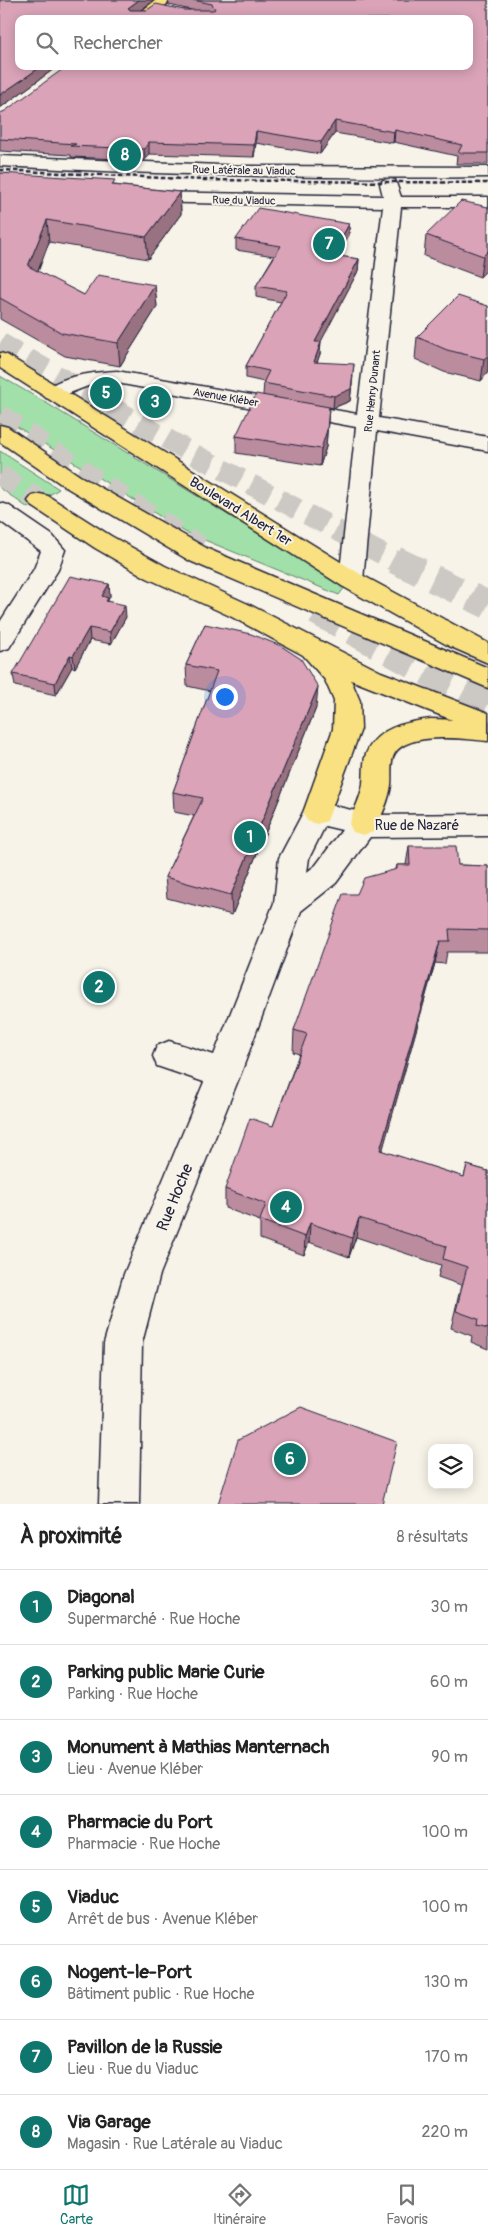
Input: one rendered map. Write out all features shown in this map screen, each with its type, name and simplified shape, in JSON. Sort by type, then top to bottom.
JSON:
[{"type":"main road","points":[[144,15],[159,4]]},
{"type":"main road","name":"Boulevard Albert 1er","points":[[0,360],[54,392],[351,580],[458,640],[488,654]]},
{"type":"main road","points":[[0,432],[72,481],[199,555],[488,680]]},
{"type":"main road","points":[[40,501],[103,542],[156,572],[239,610],[372,679],[488,724]]},
{"type":"main road","points":[[306,644],[336,674],[347,701],[347,729],[317,813]]},
{"type":"main road","points":[[364,824],[377,786],[378,763],[382,751],[389,742],[399,736],[426,729],[488,731]]},
{"type":"street","points":[[159,4],[175,13]]},
{"type":"street","name":"Rue Latérale au Viaduc","points":[[0,161],[159,168],[386,174],[488,172]]},
{"type":"street","points":[[386,174],[393,202]]},
{"type":"street","name":"Rue du Viaduc","points":[[128,196],[393,202],[488,202]]},
{"type":"street","name":"Rue Henry Dunant","points":[[351,580],[356,519],[369,423],[393,202]]},
{"type":"street","name":"Avenue Kléber","points":[[54,392],[84,380],[117,377],[488,444]]},
{"type":"street","points":[[0,510],[44,540],[53,550],[46,570],[0,642]]},
{"type":"street","name":"Rue de Nazaré","points":[[317,813],[364,824],[488,825]]},
{"type":"street","name":"Rue Hoche","points":[[119,1504],[123,1343],[142,1274],[224,1074],[289,903],[294,858],[317,813]]},
{"type":"street","points":[[289,903],[326,874],[364,824]]},
{"type":"street","points":[[169,1056],[224,1074]]},
{"type":"green space","points":[[0,376],[345,587],[339,595],[185,532],[0,416]]},
{"type":"green space","points":[[0,451],[59,489],[28,508],[0,488]]},
{"type":"building","points":[[0,0],[139,0],[128,8],[130,10],[147,10],[156,4],[184,10],[213,10],[215,9],[212,4],[193,0],[488,0],[488,153],[458,153],[462,145],[395,130],[394,132],[335,121],[321,142],[256,131],[254,145],[149,142],[144,149],[70,146],[76,144],[0,139],[0,113],[61,70],[473,70],[473,15],[15,15],[15,70],[36,70],[0,95]]},
{"type":"building","points":[[0,173],[115,180],[112,185],[180,192],[146,237],[47,220],[28,266],[84,295],[98,275],[155,285],[118,343],[62,333],[0,298]]},
{"type":"building","points":[[461,201],[488,207],[488,251],[483,256],[426,235]]},
{"type":"building","points":[[258,208],[349,224],[332,255],[359,259],[315,342],[321,342],[314,362],[354,364],[351,389],[334,396],[263,383],[269,371],[246,366],[287,291],[256,286],[281,246],[236,239]]},
{"type":"building","points":[[458,296],[488,306],[488,355],[484,359],[447,350],[417,337]]},
{"type":"building","points":[[256,394],[329,407],[327,430],[321,449],[236,436]]},
{"type":"building","points":[[70,576],[109,584],[102,596],[108,598],[106,601],[125,605],[110,632],[89,628],[73,656],[70,655],[55,683],[13,674]]},
{"type":"building","points":[[205,624],[251,634],[281,646],[301,659],[318,687],[231,895],[165,877],[203,798],[173,792],[217,671],[186,665]]},
{"type":"building","points":[[409,846],[456,846],[458,865],[488,866],[488,930],[449,929],[450,941],[440,941],[380,1150],[464,1177],[467,1165],[488,1171],[488,1329],[477,1326],[478,1319],[456,1311],[467,1267],[443,1259],[446,1246],[359,1218],[352,1238],[310,1223],[305,1237],[260,1220],[266,1204],[225,1189],[250,1118],[273,1126],[307,1034],[294,1030],[343,894],[357,894],[364,878],[397,869],[397,865],[410,865]]},
{"type":"building","points":[[301,1407],[397,1442],[382,1504],[218,1504],[238,1440]]},
{"type":"tunnel","points":[[0,343],[186,450],[397,562]]},
{"type":"tunnel","points":[[0,415],[102,484],[201,547]]},
{"type":"tunnel","points":[[0,475],[40,501]]},
{"type":"tunnel","points":[[395,560],[488,605]]},
{"type":"tunnel","points":[[316,611],[488,705]]},
{"type":"railway","points":[[0,170],[204,180],[488,183]]},
{"type":"place","name":"Via Garage","points":[[125,155]]},
{"type":"place","name":"Pavillon de la Russie","points":[[329,244]]},
{"type":"place","name":"Viaduc","points":[[106,393]]},
{"type":"place","name":"Monument à Mathias Manternach","points":[[155,402]]},
{"type":"place","name":"Diagonal","points":[[250,837]]},
{"type":"place","name":"Parking public Marie Curie","points":[[99,987]]},
{"type":"place","name":"Pharmacie du Port","points":[[286,1207]]},
{"type":"place","name":"Nogent-le-Port","points":[[290,1459]]}]
